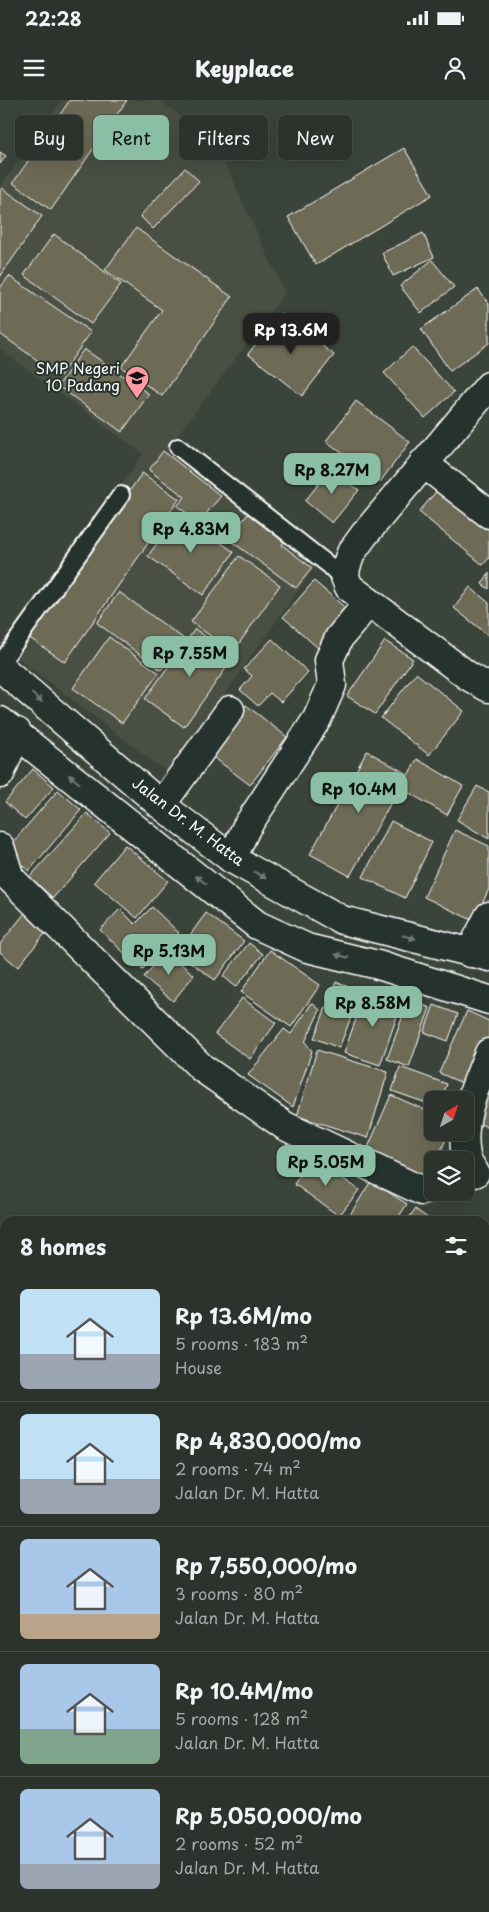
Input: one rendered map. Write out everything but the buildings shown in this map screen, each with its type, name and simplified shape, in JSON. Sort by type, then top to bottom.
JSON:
[{"type":"street","points":[[489,386],[423,462],[351,553],[345,577],[359,595],[468,676],[489,688]]},
{"type":"street","points":[[423,462],[489,514]]},
{"type":"street","points":[[232,859],[246,828],[317,718],[332,685],[329,660],[359,595]]},
{"type":"street","name":"Jalan Dr. M. Hatta","points":[[0,665],[161,805],[232,859],[342,920],[480,955]]},
{"type":"street","points":[[161,805],[230,710]]},
{"type":"street","points":[[0,774],[8,726],[257,925],[308,948],[378,965],[489,1000]]},
{"type":"street","points":[[0,847],[10,878],[202,1068],[285,1126],[422,1191]]},
{"type":"street","points":[[480,955],[489,916]]},
{"type":"street","points":[[475,1173],[466,1157],[466,1119],[474,1090],[489,1053]]},
{"type":"lane","points":[[178,447],[330,566],[359,595]]},
{"type":"lane","points":[[0,665],[121,495]]},
{"type":"shaded area","name":"SMP Negeri 10 Padang","points":[[62,100],[159,100],[179,115],[179,160],[223,160],[285,293],[167,449],[318,563],[168,773],[6,649],[143,454],[0,349],[0,187],[19,160],[83,160],[83,115],[51,115]]},
{"type":"place","name":"SMP Negeri 10 Padang","points":[[137,399]]}]
